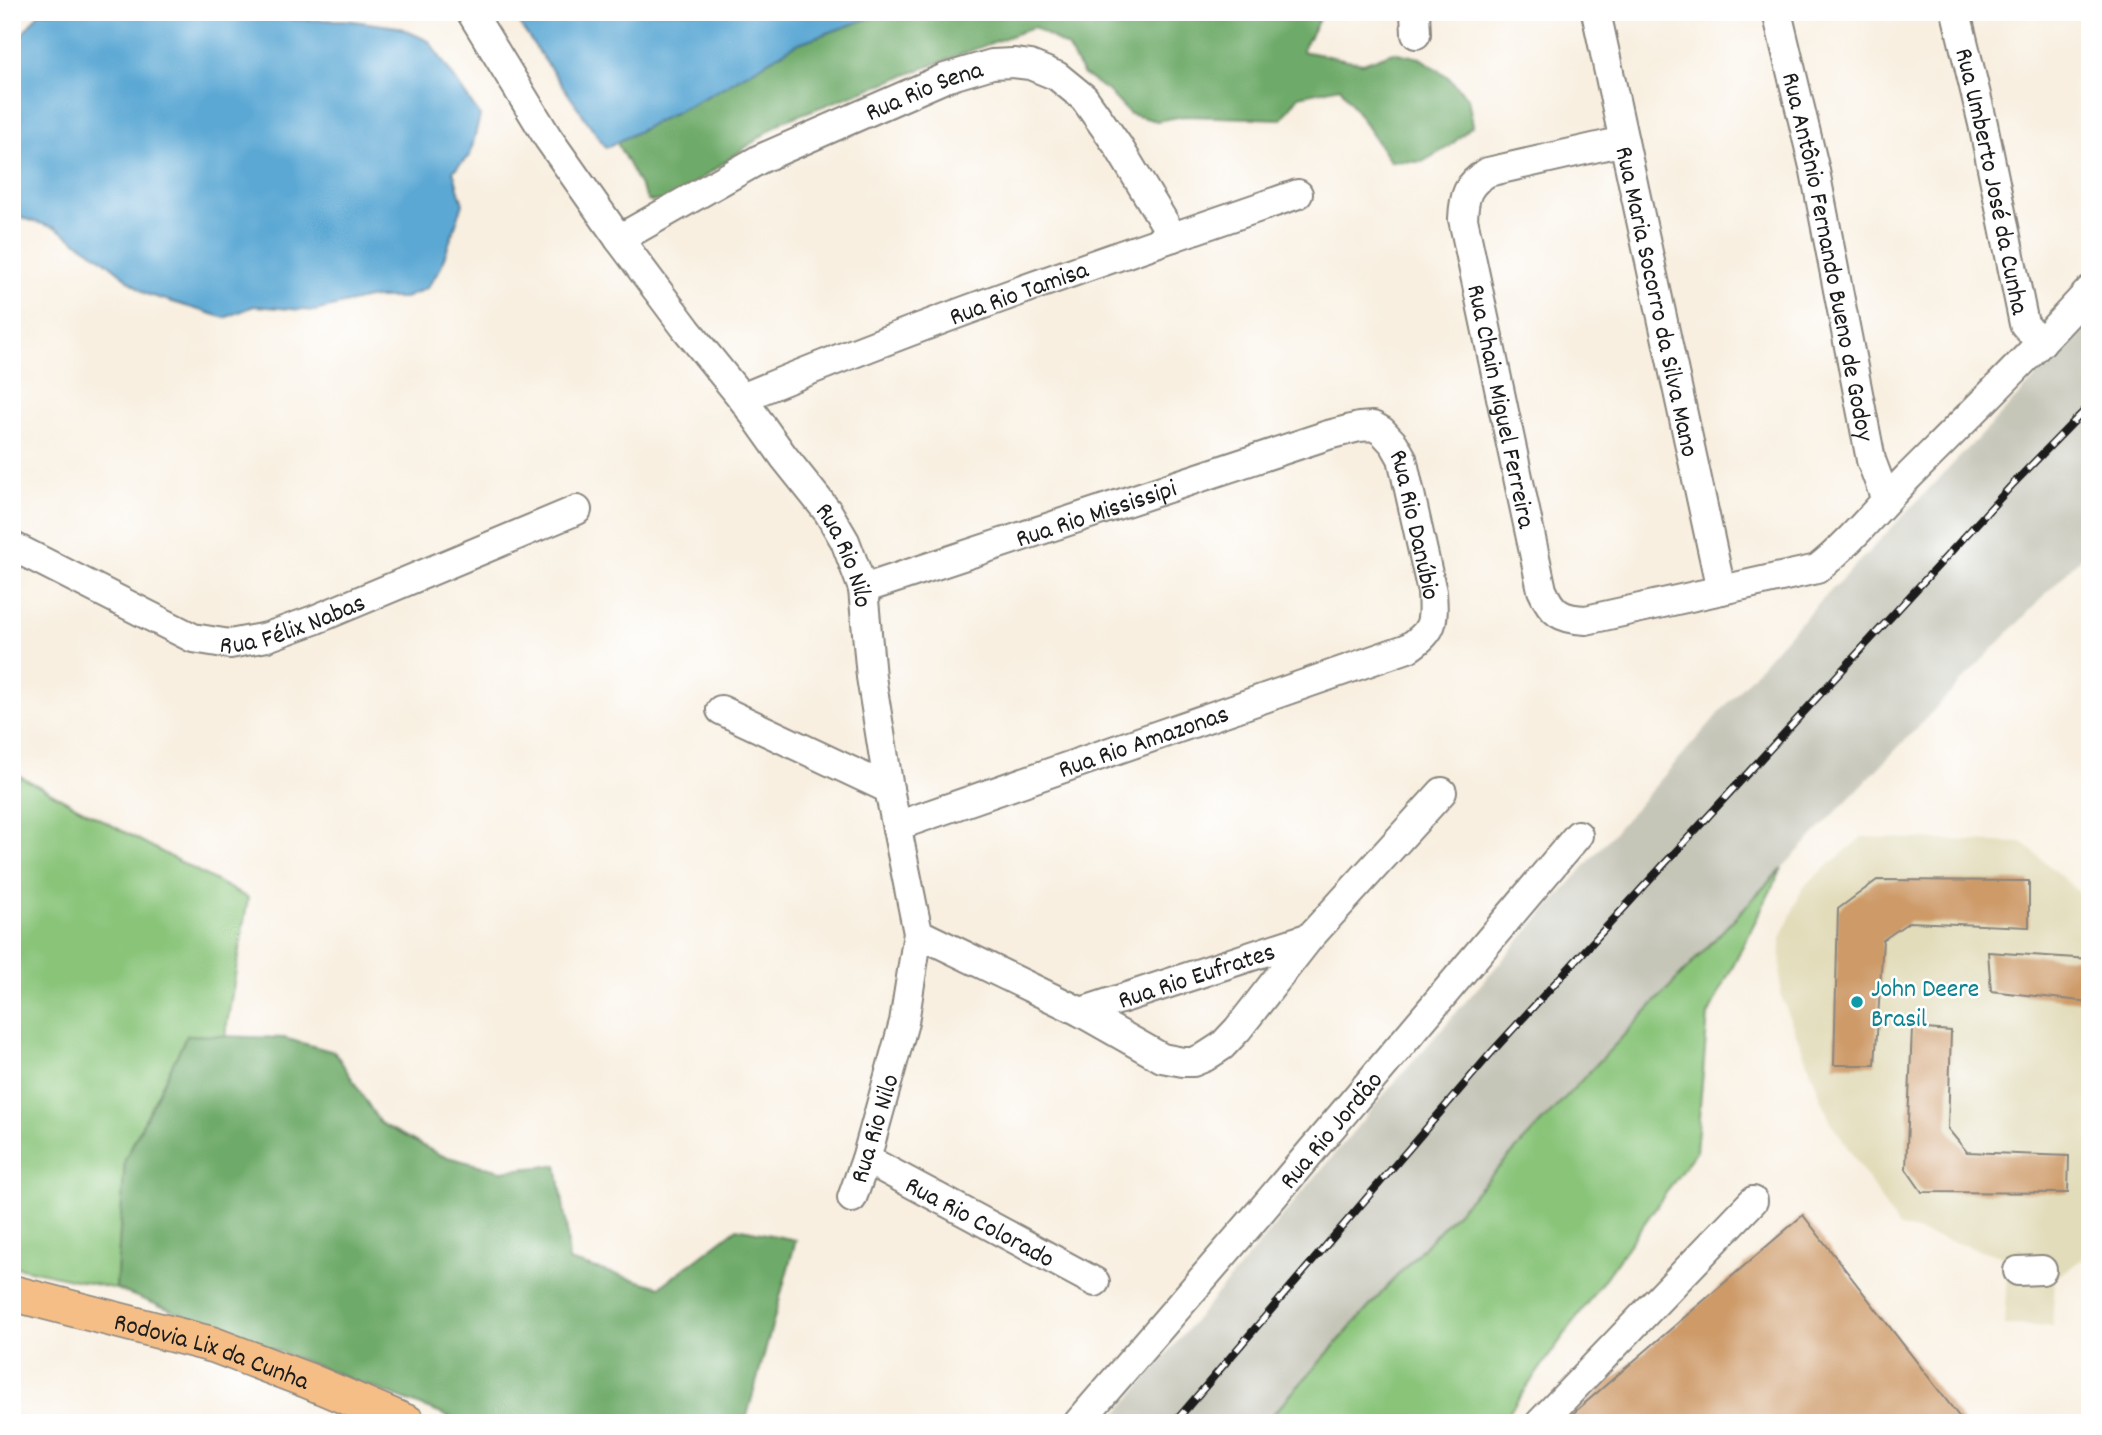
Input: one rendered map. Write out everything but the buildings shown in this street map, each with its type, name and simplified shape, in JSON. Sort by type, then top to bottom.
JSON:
[{"type":"main road","name":"Rodovia Lix da Cunha","points":[[12,1293],[214,1345],[408,1423]]},
{"type":"street","name":"Rua Rio Nilo","points":[[471,12],[548,138],[619,239],[742,398],[783,457],[828,512],[845,541],[863,589],[871,677],[889,789],[918,933],[904,1022],[866,1159],[852,1198]]},
{"type":"street","name":"Rua Maria Socorro da Silva Mano","points":[[1596,12],[1721,590]]},
{"type":"street","name":"Rua Antônio Fernando Bueno de Godoy","points":[[1777,12],[1815,171],[1871,460],[1886,500]]},
{"type":"street","name":"Rua Umberto José da Cunha","points":[[1956,12],[1983,124],[2024,324],[2041,343]]},
{"type":"street","name":"Rua Rio Sena","points":[[619,239],[760,159],[945,78],[992,64],[1013,63],[1030,65],[1057,76],[1084,98],[1118,146],[1173,237]]},
{"type":"street","name":"Rua Chain Miguel Ferreira","points":[[1624,141],[1488,172],[1474,182],[1464,201],[1463,219],[1542,590],[1548,604],[1559,614],[1570,619],[1586,620],[1721,590]]},
{"type":"street","name":"Rua Rio Tamisa","points":[[742,398],[834,360],[1298,194]]},
{"type":"street","points":[[1721,590],[1817,569],[1834,556],[2090,290]]},
{"type":"street","name":"Rua Rio Danúbio","points":[[1328,435],[1359,426],[1373,426],[1382,431],[1402,458],[1420,531],[1433,608],[1430,629],[1422,639],[1390,655]]},
{"type":"street","name":"Rua Rio Mississipi","points":[[863,589],[1328,435]]},
{"type":"street","name":"Rua Félix Nabas","points":[[12,546],[193,638],[230,644],[267,637],[314,620],[577,510]]},
{"type":"street","name":"Rua Rio Amazonas","points":[[897,826],[1390,655]]},
{"type":"street","points":[[721,710],[889,789]]},
{"type":"street","name":"Rua Rio Eufrates","points":[[918,933],[1081,1012],[1162,1058],[1193,1062],[1222,1046],[1310,937],[1442,792]]},
{"type":"street","name":"Rua Rio Jordão","points":[[1078,1423],[1577,835]]},
{"type":"street","name":"Rua Rio Eufrates","points":[[1081,1012],[1310,937]]},
{"type":"street","name":"Rua Rio Colorado","points":[[866,1159],[1095,1282]]},
{"type":"street","points":[[1540,1423],[1752,1201]]},
{"type":"shaded area","points":[[2090,322],[2090,548],[1782,868],[1405,1267],[1265,1423],[1109,1423],[1388,1090],[1786,637]]},
{"type":"shaded area","points":[[1862,837],[2023,843],[2090,902],[2090,1254],[2055,1278],[2052,1326],[2004,1325],[2008,1258],[1898,1226],[1830,1120],[1780,993],[1781,938],[1803,887]]},
{"type":"green space","points":[[816,12],[1323,12],[1302,51],[1363,63],[1393,52],[1420,58],[1447,76],[1468,98],[1473,125],[1450,146],[1422,162],[1390,161],[1340,87],[1299,96],[1282,119],[1184,116],[1157,121],[1130,114],[1109,92],[1083,74],[1067,47],[1034,27],[783,121],[670,201],[648,201],[615,139]]},
{"type":"green space","points":[[12,772],[248,898],[225,1036],[187,1035],[125,1159],[116,1289],[12,1266]]},
{"type":"green space","points":[[1782,868],[1708,1015],[1696,1151],[1501,1423],[1265,1423],[1405,1267]]},
{"type":"green space","points":[[187,1035],[284,1038],[335,1052],[380,1123],[440,1155],[501,1171],[557,1165],[569,1261],[660,1287],[737,1228],[796,1240],[745,1423],[465,1423],[116,1289],[125,1160]]},
{"type":"water","points":[[40,12],[267,12],[294,20],[346,20],[398,27],[429,41],[480,116],[470,155],[453,171],[463,204],[440,269],[427,288],[405,298],[368,298],[315,311],[254,306],[225,318],[146,294],[100,257],[56,228],[12,215],[12,47]]},
{"type":"water","points":[[511,12],[887,12],[799,43],[715,92],[606,148]]},
{"type":"railway","points":[[1174,1423],[1491,1053],[2012,485],[2090,405]]},
{"type":"place","name":"John Deere Brasil","points":[[1857,1002]]}]
